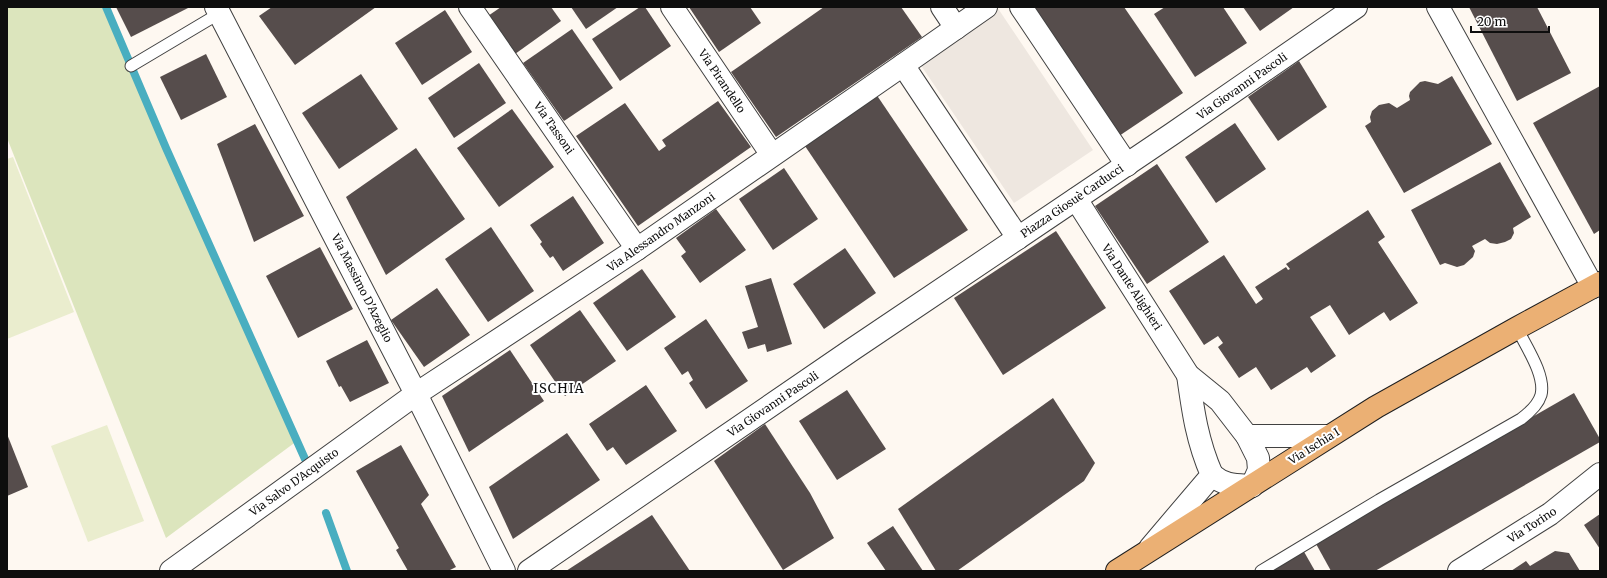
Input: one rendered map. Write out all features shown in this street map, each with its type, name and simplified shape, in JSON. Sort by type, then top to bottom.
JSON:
[{"type":"main road","name":"Via Ischia I","points":[[1117,571],[1376,407],[1596,285]]},
{"type":"street","name":"Via Tassoni","points":[[470,7],[637,250]]},
{"type":"street","name":"Via Pirandello","points":[[672,7],[772,155]]},
{"type":"street","points":[[942,7],[956,28]]},
{"type":"street","points":[[903,65],[986,7]]},
{"type":"street","name":"Piazza Giosuè Carducci","points":[[903,65],[1018,238],[1127,164],[1022,7]]},
{"type":"street","name":"Via Giovanni Pascoli","points":[[1127,164],[1356,7]]},
{"type":"street","points":[[1438,7],[1596,285]]},
{"type":"street","name":"Via Massimo D'Azeglio","points":[[222,9],[504,571]]},
{"type":"street","name":"Via Alessandro Manzoni","points":[[416,394],[637,250],[903,65]]},
{"type":"street","name":"Via Dante Alighieri","points":[[1076,199],[1188,375],[1220,401],[1247,436],[1258,458],[1259,470],[1252,486]]},
{"type":"street","name":"Via Giovanni Pascoli","points":[[529,571],[1018,238]]},
{"type":"street","name":"Via Dante Alighieri","points":[[1188,375],[1197,433],[1203,455],[1212,475]]},
{"type":"street","name":"Via Salvo D'Acquisto","points":[[171,571],[416,394]]},
{"type":"street","points":[[1247,436],[1329,436]]},
{"type":"street","name":"Via Torino","points":[[1459,571],[1550,514],[1600,474]]},
{"type":"street","points":[[1137,571],[1147,551],[1212,475],[1221,482],[1231,485],[1252,486]]},
{"type":"lane","points":[[131,66],[222,9]]},
{"type":"lane","points":[[1261,571],[1379,500],[1521,419],[1530,412],[1541,395],[1541,385],[1536,366],[1517,328]]},
{"type":"green space","points":[[7,7],[102,7],[297,441],[166,538],[7,138]]},
{"type":"green space","points":[[13,157],[74,312],[7,339],[7,159]]},
{"type":"green space","points":[[107,425],[144,521],[88,542],[51,446]]},
{"type":"shaded area","points":[[992,7],[997,7],[1093,150],[1014,203],[918,61]]},
{"type":"building","points":[[116,7],[190,7],[131,37]]},
{"type":"building","points":[[272,7],[376,7],[295,65],[259,16]]},
{"type":"building","points":[[501,7],[551,7],[561,21],[515,54],[488,16]]},
{"type":"building","points":[[571,7],[618,7],[586,29]]},
{"type":"building","points":[[640,7],[645,7],[671,46],[620,81],[592,39]]},
{"type":"building","points":[[689,7],[750,7],[761,23],[719,52]]},
{"type":"building","points":[[824,7],[901,7],[922,37],[776,137],[731,72]]},
{"type":"building","points":[[1032,7],[1124,7],[1183,93],[1119,136]]},
{"type":"building","points":[[1165,7],[1223,7],[1247,43],[1195,77],[1154,14]]},
{"type":"building","points":[[1243,7],[1294,7],[1260,31]]},
{"type":"building","points":[[1469,7],[1537,7],[1571,73],[1517,101]]},
{"type":"building","points":[[445,10],[472,52],[422,85],[395,43]]},
{"type":"building","points":[[572,29],[613,88],[564,121],[523,63]]},
{"type":"building","points":[[206,54],[227,97],[181,120],[160,77]]},
{"type":"building","points":[[1299,61],[1327,107],[1278,141],[1248,97]]},
{"type":"building","points":[[479,63],[506,103],[454,138],[428,98]]},
{"type":"building","points":[[361,74],[398,129],[339,169],[302,113]]},
{"type":"building","points":[[1452,76],[1492,144],[1404,193],[1365,126],[1371,122],[1370,117],[1372,111],[1379,105],[1389,103],[1397,108],[1410,100],[1410,92],[1420,82],[1425,81],[1438,84]]},
{"type":"building","points":[[1600,86],[1600,230],[1594,234],[1533,123]]},
{"type":"building","points":[[876,94],[968,230],[894,278],[805,146]]},
{"type":"building","points":[[718,101],[751,147],[638,226],[576,136],[625,103],[659,151],[666,146],[662,140]]},
{"type":"building","points":[[512,109],[554,167],[499,207],[457,148]]},
{"type":"building","points":[[1235,123],[1266,169],[1216,203],[1185,157]]},
{"type":"building","points":[[255,124],[304,216],[254,242],[217,144]]},
{"type":"building","points":[[416,148],[465,219],[386,275],[346,197]]},
{"type":"building","points":[[1500,162],[1531,217],[1513,228],[1514,233],[1511,239],[1505,242],[1497,244],[1490,243],[1485,239],[1472,246],[1475,251],[1473,257],[1464,265],[1457,267],[1445,263],[1440,265],[1411,210]]},
{"type":"building","points":[[1157,164],[1209,242],[1147,284],[1095,206]]},
{"type":"building","points":[[784,168],[818,219],[773,250],[739,199]]},
{"type":"building","points":[[573,196],[604,243],[563,271],[553,256],[550,258],[540,244],[542,242],[530,225]]},
{"type":"building","points":[[716,209],[746,250],[700,283],[681,256],[686,252],[676,238]]},
{"type":"building","points":[[1368,210],[1385,237],[1378,242],[1418,303],[1390,321],[1384,312],[1349,335],[1330,305],[1310,317],[1336,356],[1311,373],[1307,367],[1271,390],[1256,367],[1239,378],[1218,347],[1223,343],[1218,336],[1204,345],[1169,291],[1224,255],[1256,304],[1263,299],[1255,287],[1286,267],[1288,270],[1290,269],[1286,264]]},
{"type":"building","points":[[491,227],[534,291],[488,322],[445,259]]},
{"type":"building","points":[[1056,231],[1106,308],[1003,375],[954,298]]},
{"type":"building","points":[[320,247],[353,309],[298,338],[266,276]]},
{"type":"building","points":[[845,248],[876,293],[824,329],[793,284]]},
{"type":"building","points":[[642,269],[676,317],[627,351],[593,303]]},
{"type":"building","points":[[771,278],[792,344],[767,352],[765,344],[748,349],[742,332],[758,327],[745,286]]},
{"type":"building","points":[[437,288],[470,335],[424,367],[391,320]]},
{"type":"building","points":[[580,310],[616,361],[565,396],[530,345]]},
{"type":"building","points":[[706,319],[748,381],[706,409],[689,383],[693,380],[688,371],[682,375],[664,348]]},
{"type":"building","points":[[367,340],[389,383],[350,402],[341,386],[339,387],[326,361]]},
{"type":"building","points":[[510,350],[544,401],[469,452],[442,396]]},
{"type":"building","points":[[646,385],[677,431],[626,465],[613,447],[607,451],[589,424]]},
{"type":"building","points":[[847,390],[886,449],[837,480],[799,421]]},
{"type":"building","points":[[1574,393],[1600,439],[1600,442],[1375,571],[1331,571],[1315,542]]},
{"type":"building","points":[[1053,398],[1095,463],[1084,481],[957,571],[936,571],[898,509]]},
{"type":"building","points":[[765,424],[810,493],[834,538],[783,570],[714,461]]},
{"type":"building","points":[[567,433],[600,480],[513,539],[489,487]]},
{"type":"building","points":[[7,434],[28,487],[7,496]]},
{"type":"building","points":[[401,445],[429,495],[421,504],[456,567],[448,571],[408,571],[396,550],[399,548],[356,471]]},
{"type":"building","points":[[1600,514],[1600,549],[1584,525]]},
{"type":"building","points":[[652,515],[690,571],[566,571]]},
{"type":"building","points":[[893,526],[923,571],[886,571],[867,543]]},
{"type":"building","points":[[1303,550],[1315,571],[1267,571]]},
{"type":"building","points":[[1555,551],[1569,553],[1580,571],[1511,571],[1526,561],[1530,566]]},
{"type":"waterway","points":[[106,7],[166,148],[305,459]]},
{"type":"waterway","points":[[326,513],[347,571]]},
{"type":"district","name":"ISCHIA","points":[[559,388]]}]
